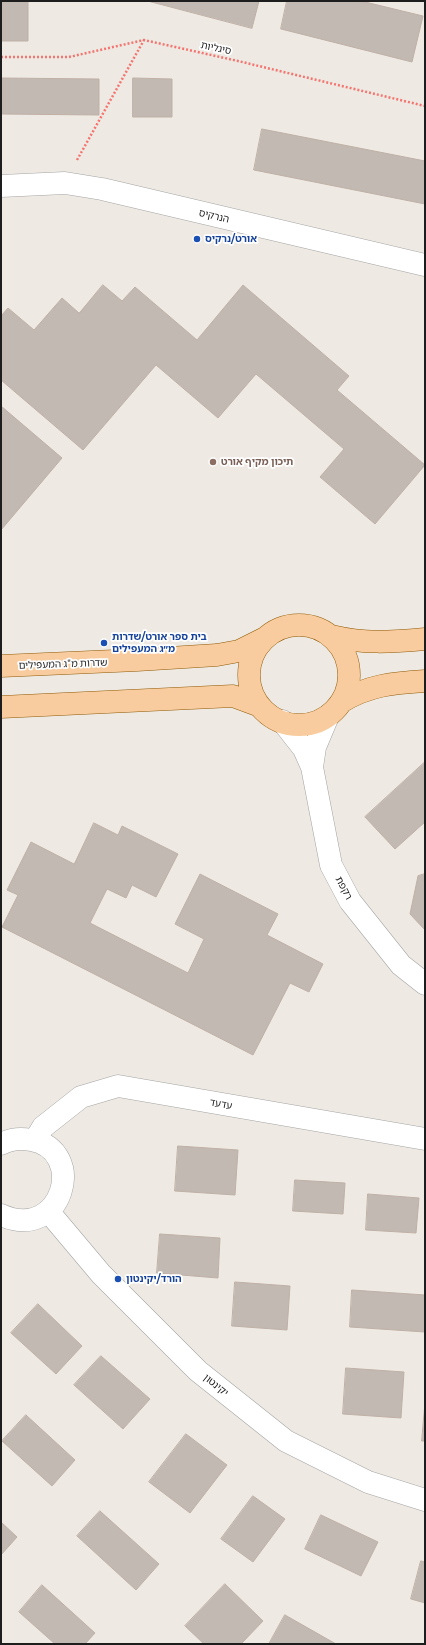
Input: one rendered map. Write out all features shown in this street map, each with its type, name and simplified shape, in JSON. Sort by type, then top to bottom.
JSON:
[{"type":"main road","points":[[335,709],[347,689],[349,674],[347,660],[341,647],[331,636],[318,628],[304,625],[290,626],[277,630],[265,638],[256,650],[251,664],[250,679],[253,693],[260,706],[270,715],[282,721],[297,724],[308,723],[335,709],[358,692],[373,687],[425,681]]},
{"type":"main road","points":[[331,636],[354,641],[380,642],[425,639]]},
{"type":"main road","name":"שדרות מ\"ג המעפילים","points":[[1,666],[137,660],[217,654],[239,651],[265,638]]},
{"type":"main road","points":[[1,707],[233,696],[260,706]]},
{"type":"street","name":"הנרקיס","points":[[1,186],[64,183],[102,190],[425,265]]},
{"type":"street","name":"רקפת","points":[[312,767],[315,747],[335,709]]},
{"type":"street","name":"רקפת","points":[[282,721],[304,749],[312,767],[331,864],[350,901],[401,965],[425,984]]},
{"type":"street","name":"עדעד","points":[[35,1140],[43,1127],[81,1097],[118,1086],[425,1139]]},
{"type":"street","points":[[1,1144],[13,1139],[24,1138],[35,1140],[54,1152],[60,1162],[63,1172],[61,1194],[48,1211],[30,1220],[10,1219],[1,1215]]},
{"type":"street","name":"יקינטון","points":[[48,1211],[101,1274],[198,1371],[286,1441],[368,1482],[425,1500]]},
{"type":"path","name":"סיגליות","points":[[1,57],[69,57],[144,40],[425,106]]},
{"type":"path","points":[[64,183],[144,40]]},
{"type":"building","points":[[1,1],[28,1],[28,41],[1,41]]},
{"type":"building","points":[[148,1],[259,1],[252,28]]},
{"type":"building","points":[[287,1],[361,1],[423,16],[412,62],[281,29]]},
{"type":"building","points":[[1,78],[99,79],[99,115],[1,114]]},
{"type":"building","points":[[133,78],[172,79],[172,117],[133,117]]},
{"type":"building","points":[[262,129],[425,161],[425,204],[254,170]]},
{"type":"building","points":[[103,285],[122,301],[135,287],[197,340],[243,285],[349,376],[337,390],[425,465],[375,524],[320,477],[344,449],[256,374],[218,418],[156,365],[83,450],[1,380],[1,316],[8,308],[34,330],[62,298],[79,313]]},
{"type":"building","points":[[1,406],[62,458],[1,530]]},
{"type":"building","points":[[425,762],[425,822],[395,849],[365,817]]},
{"type":"building","points":[[94,823],[118,835],[122,826],[178,854],[156,897],[132,885],[126,898],[107,889],[90,923],[188,973],[204,939],[175,924],[200,874],[278,914],[267,935],[323,964],[309,992],[290,983],[253,1055],[2,927],[18,895],[7,890],[31,842],[74,864]]},
{"type":"building","points":[[425,874],[425,930],[410,914],[418,876]]},
{"type":"building","points":[[178,1146],[238,1150],[235,1195],[175,1191]]},
{"type":"building","points":[[295,1180],[345,1183],[343,1214],[293,1211]]},
{"type":"building","points":[[368,1194],[419,1198],[416,1233],[366,1230]]},
{"type":"building","points":[[160,1234],[220,1238],[218,1278],[157,1273]]},
{"type":"building","points":[[235,1282],[290,1286],[287,1330],[232,1326]]},
{"type":"building","points":[[352,1290],[425,1295],[425,1332],[350,1327]]},
{"type":"building","points":[[38,1304],[82,1346],[56,1374],[11,1333]]},
{"type":"building","points":[[101,1356],[150,1399],[123,1429],[74,1385]]},
{"type":"building","points":[[346,1368],[404,1372],[401,1418],[343,1414]]},
{"type":"building","points":[[425,1403],[425,1441],[422,1441]]},
{"type":"building","points":[[26,1415],[75,1460],[52,1486],[2,1441]]},
{"type":"building","points":[[186,1434],[227,1465],[190,1513],[149,1482]]},
{"type":"building","points":[[253,1496],[285,1519],[253,1562],[221,1539]]},
{"type":"building","points":[[100,1511],[159,1564],[136,1590],[77,1536]]},
{"type":"building","points":[[321,1515],[378,1542],[361,1576],[305,1549]]},
{"type":"building","points":[[1,1522],[17,1537],[1,1555]]},
{"type":"building","points":[[421,1561],[425,1562],[425,1603],[411,1599]]},
{"type":"building","points":[[225,1584],[263,1621],[241,1644],[204,1644],[185,1626]]},
{"type":"building","points":[[42,1585],[95,1633],[85,1644],[55,1644],[19,1612]]},
{"type":"building","points":[[285,1615],[336,1644],[269,1644]]},
{"type":"place","name":"אורט/נרקיס","points":[[197,239]]},
{"type":"place","name":"תיכון מקיף אורט","points":[[213,462]]},
{"type":"place","name":"בית ספר אורט/שדרות מ״ג המעפילים","points":[[104,643]]},
{"type":"place","name":"הורד/יקינטון","points":[[118,1279]]}]
